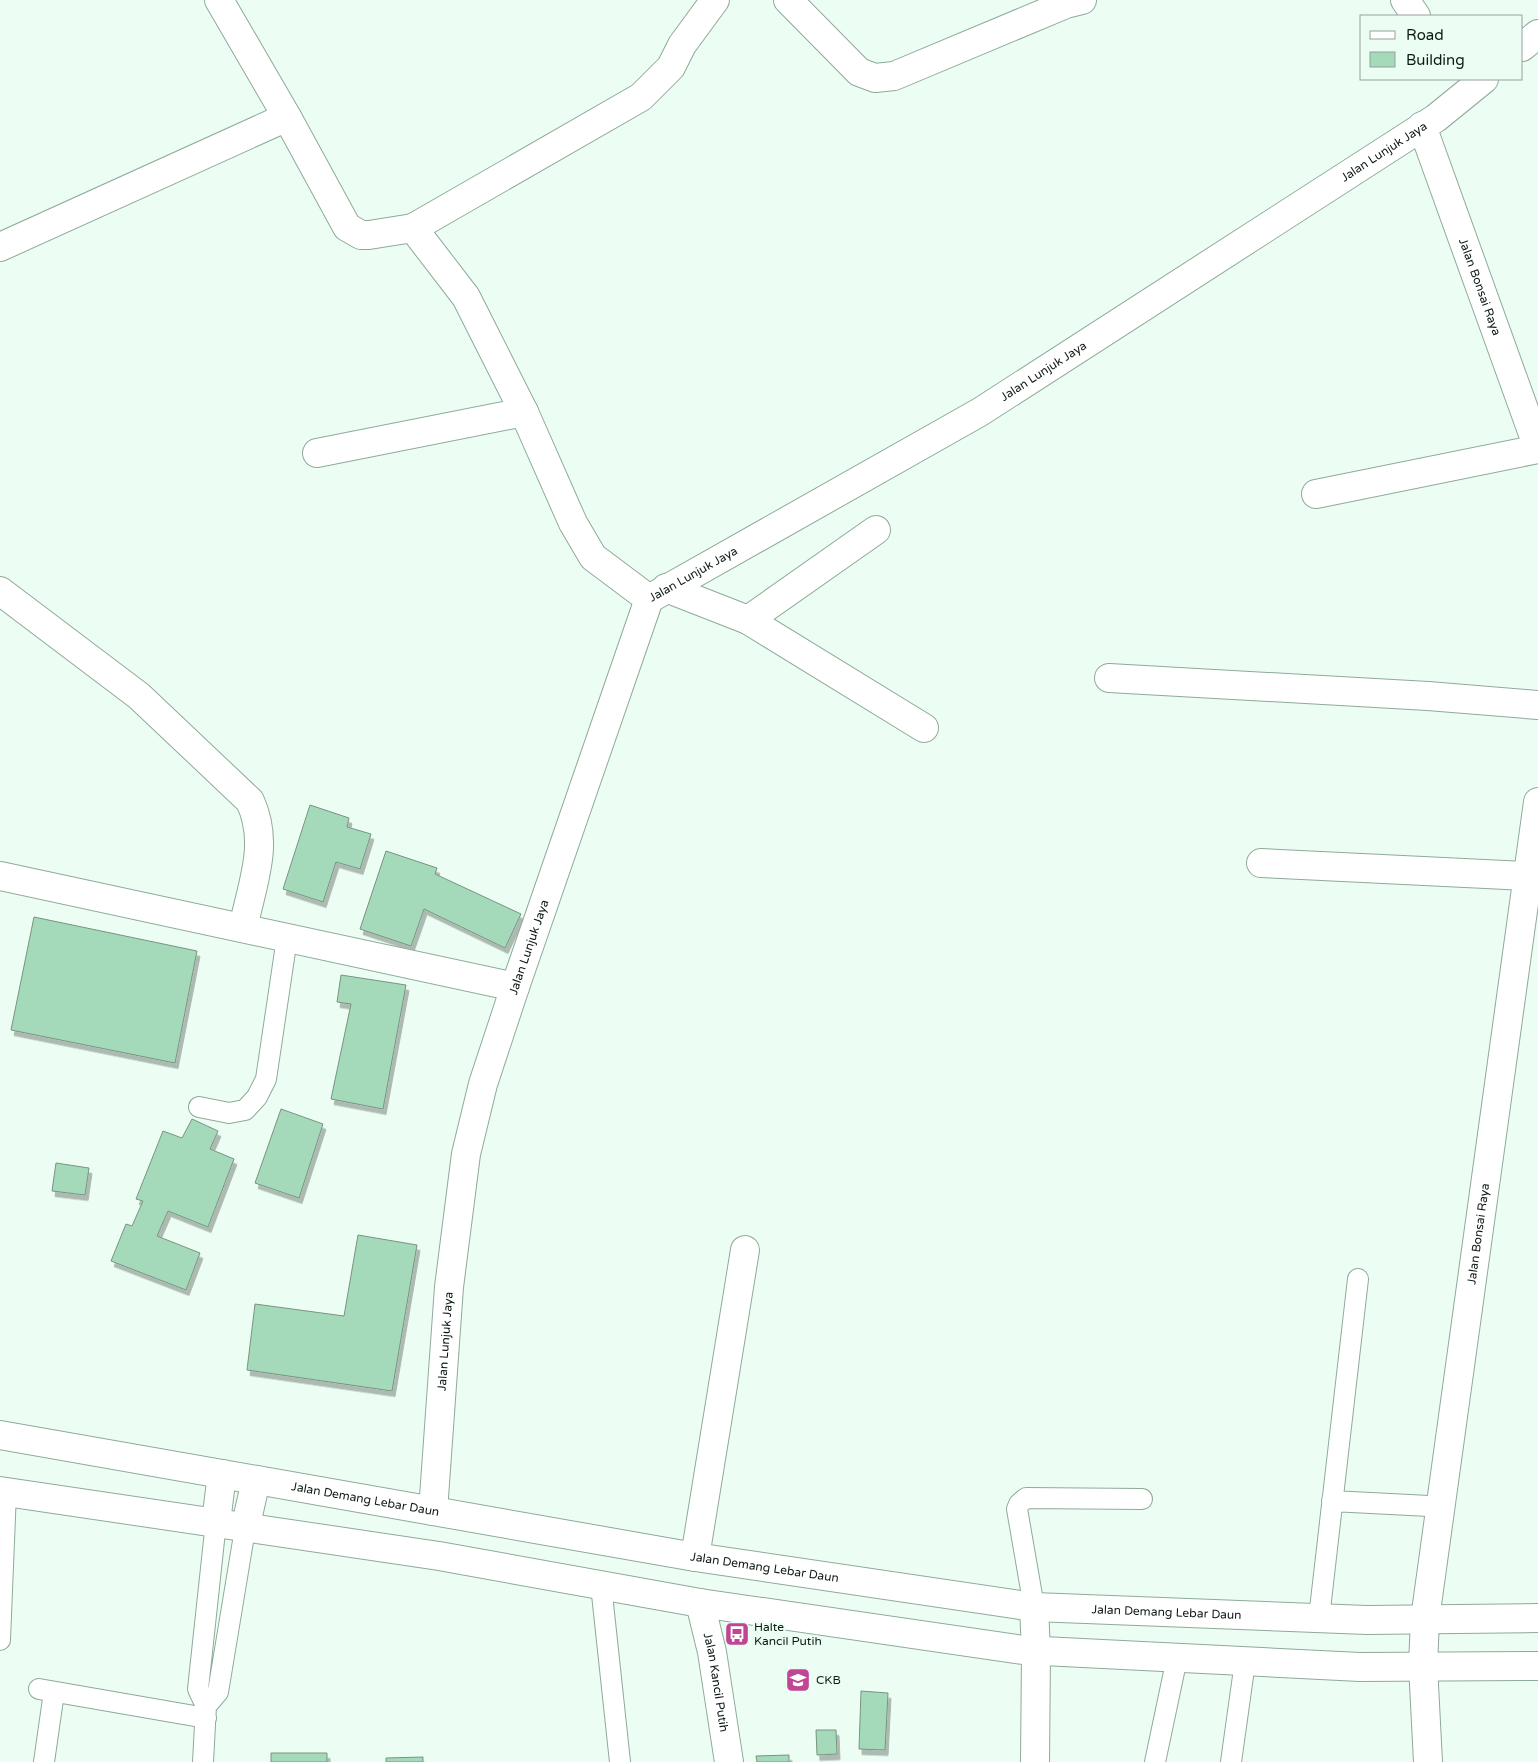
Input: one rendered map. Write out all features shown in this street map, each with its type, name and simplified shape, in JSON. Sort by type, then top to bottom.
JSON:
[{"type":"main road","points":[[219,0],[287,117],[347,227],[361,235],[413,228],[641,97],[671,67],[682,45],[714,0]]},
{"type":"main road","points":[[788,0],[859,72],[875,78],[894,76],[1070,1]]},
{"type":"main road","points":[[1404,0],[1415,15]]},
{"type":"main road","points":[[1523,46],[1538,34]]},
{"type":"main road","name":"Jalan Lunjuk Jaya","points":[[432,1511],[448,1288],[466,1154],[483,1084],[514,987],[658,593],[980,412],[1422,126],[1472,83]]},
{"type":"main road","points":[[0,247],[287,117]]},
{"type":"main road","name":"Jalan Bonsai Raya","points":[[1422,126],[1538,449]]},
{"type":"main road","points":[[413,228],[466,297],[524,412],[572,523],[593,558],[658,593],[748,620],[924,728]]},
{"type":"main road","points":[[317,454],[524,412]]},
{"type":"main road","points":[[1316,494],[1538,449]]},
{"type":"main road","points":[[748,620],[876,530]]},
{"type":"main road","points":[[0,591],[139,696],[250,801],[258,818],[261,845],[243,928]]},
{"type":"main road","points":[[1109,678],[1428,696],[1538,705]]},
{"type":"main road","name":"Jalan Bonsai Raya","points":[[1428,1762],[1423,1665],[1425,1619],[1530,920],[1528,876],[1538,802]]},
{"type":"main road","points":[[1261,863],[1528,876]]},
{"type":"main road","points":[[0,876],[514,987]]},
{"type":"main road","points":[[695,1557],[745,1250]]},
{"type":"main road","name":"Jalan Demang Lebar Daun","points":[[0,1435],[695,1557],[1034,1607],[1318,1618],[1538,1618]]},
{"type":"main road","points":[[216,1522],[222,1474]]},
{"type":"main road","points":[[245,1529],[256,1480]]},
{"type":"main road","points":[[3,1491],[216,1522],[245,1529],[439,1556],[700,1603],[1036,1652],[1360,1667],[1423,1665],[1538,1666]]},
{"type":"main road","name":"Jalan Kancil Putih","points":[[700,1603],[712,1652],[729,1762]]},
{"type":"main road","points":[[1034,1607],[1036,1652],[1035,1762]]},
{"type":"lane","points":[[199,1107],[229,1113],[245,1110],[257,1097],[266,1079],[287,938]]},
{"type":"lane","points":[[1318,1618],[1358,1279]]},
{"type":"lane","points":[[0,1640],[3,1491]]},
{"type":"lane","points":[[1034,1607],[1018,1517],[1019,1504],[1026,1498],[1142,1499]]},
{"type":"lane","points":[[1332,1501],[1429,1506]]},
{"type":"lane","points":[[204,1762],[206,1712],[198,1689],[216,1522]]},
{"type":"lane","points":[[206,1712],[218,1692],[245,1529]]},
{"type":"lane","points":[[601,1585],[620,1762]]},
{"type":"lane","points":[[1155,1762],[1177,1658]]},
{"type":"lane","points":[[1231,1762],[1245,1662]]},
{"type":"lane","points":[[44,1762],[46,1690],[206,1712]]},
{"type":"building","points":[[310,805],[349,818],[347,827],[371,834],[360,869],[336,862],[323,902],[283,889]]},
{"type":"building","points":[[386,851],[437,868],[435,874],[521,914],[505,948],[424,909],[411,946],[360,929]]},
{"type":"building","points":[[34,917],[197,951],[175,1063],[11,1030]]},
{"type":"building","points":[[341,975],[406,985],[383,1109],[331,1099],[351,1004],[337,1002]]},
{"type":"building","points":[[281,1109],[323,1124],[299,1198],[255,1183]]},
{"type":"building","points":[[192,1119],[218,1131],[210,1149],[234,1159],[208,1227],[168,1211],[157,1236],[200,1253],[186,1290],[111,1261],[126,1224],[132,1226],[143,1201],[136,1199],[163,1131],[182,1138]]},
{"type":"building","points":[[56,1163],[89,1168],[85,1195],[52,1191]]},
{"type":"building","points":[[358,1235],[417,1245],[392,1391],[247,1370],[255,1304],[344,1316]]},
{"type":"building","points":[[861,1691],[888,1693],[885,1750],[859,1749]]},
{"type":"building","points":[[816,1730],[836,1730],[837,1754],[817,1755]]},
{"type":"building","points":[[271,1753],[327,1753],[327,1762],[271,1762]]},
{"type":"building","points":[[789,1755],[789,1762],[757,1762],[756,1756]]},
{"type":"building","points":[[423,1757],[423,1762],[386,1762],[386,1758]]},
{"type":"place","name":"Halte Kancil Putih","points":[[737,1634]]},
{"type":"place","name":"CKB","points":[[798,1680]]}]
